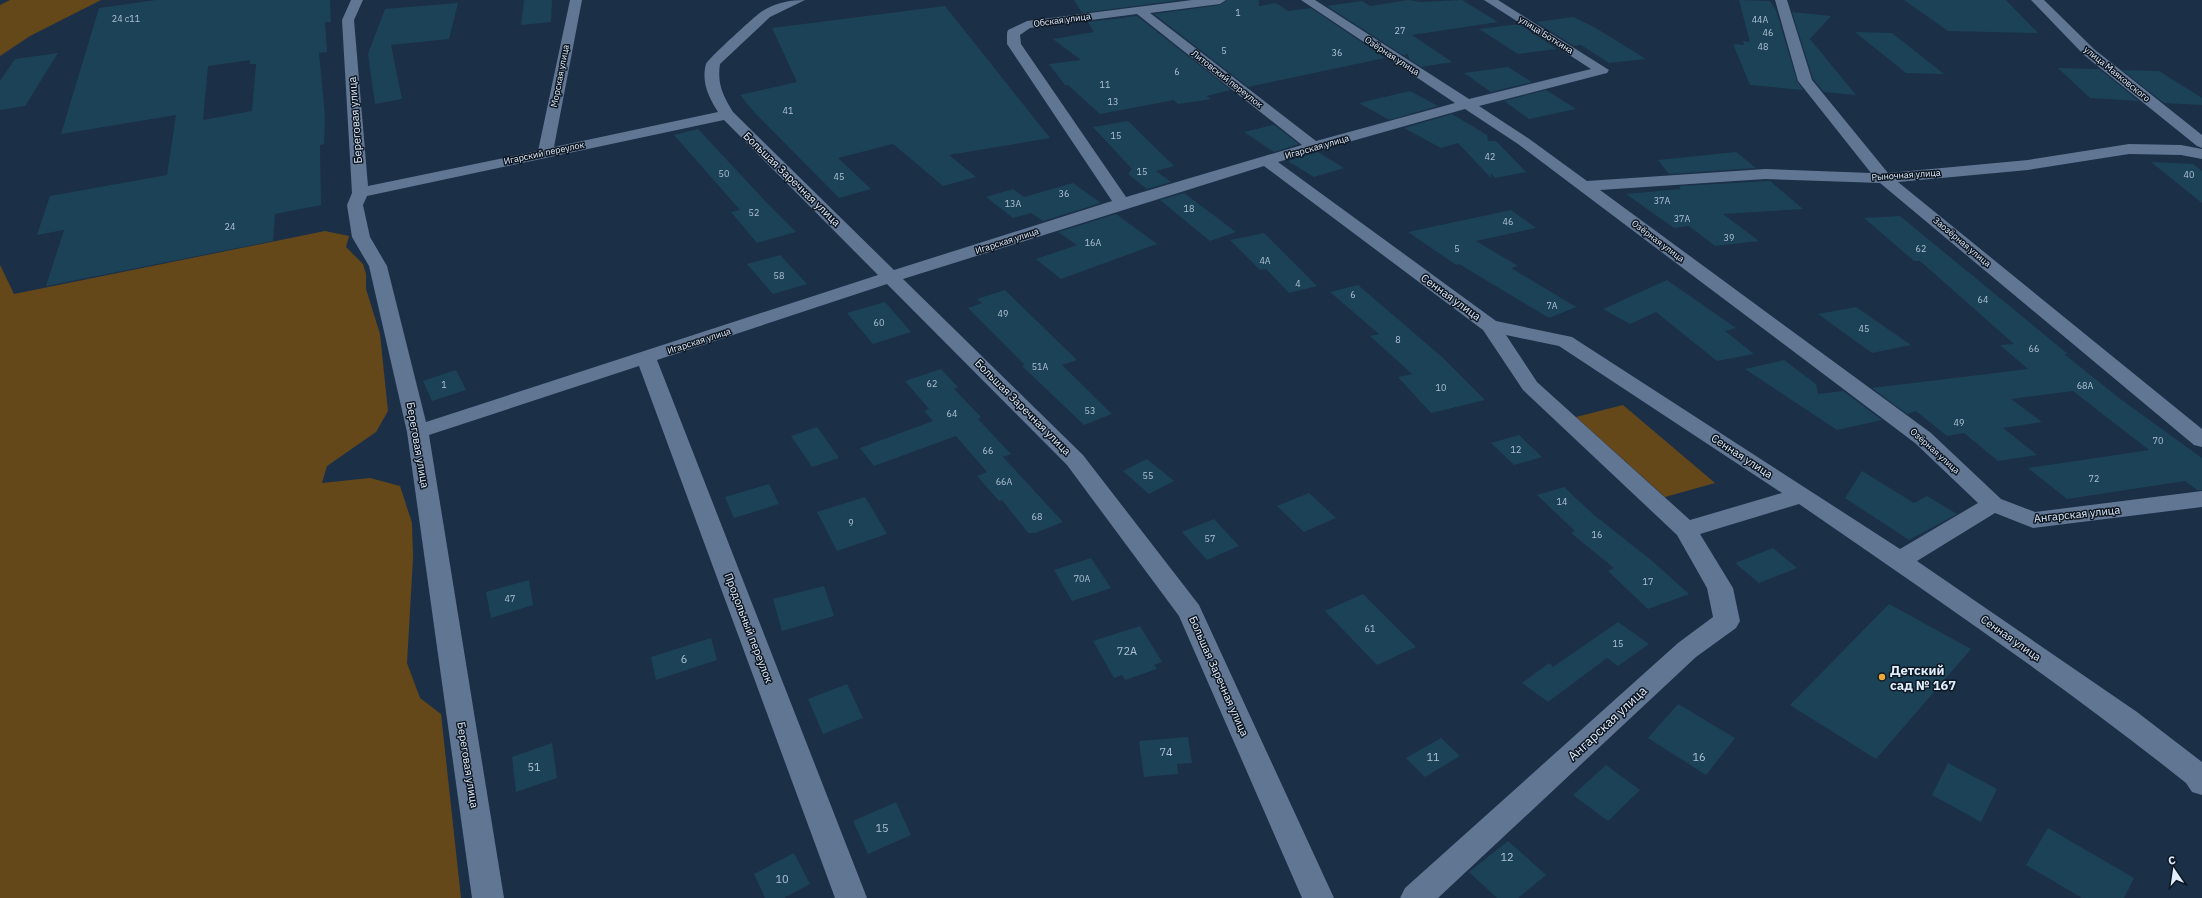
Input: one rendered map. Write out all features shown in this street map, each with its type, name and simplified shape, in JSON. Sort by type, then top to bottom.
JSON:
[{"type":"street","name":"Береговая улица","points":[[357,0],[348,20],[360,193],[355,205],[361,237],[378,266],[418,432],[488,898]]},
{"type":"street","name":"Морская улица","points":[[545,153],[576,0]]},
{"type":"street","name":"Большая Заречная улица","points":[[799,0],[766,14],[714,63],[711,79],[716,97],[727,115],[893,277],[1075,460],[1190,612],[1318,898]]},
{"type":"street","name":"Обская улица","points":[[1122,204],[1014,44],[1013,33],[1027,25],[1220,0]]},
{"type":"street","name":"Озёрная улица","points":[[1307,0],[1464,104],[1523,141],[1923,438],[1993,504]]},
{"type":"street","name":"улица Боткина","points":[[1490,0],[1602,70]]},
{"type":"street","name":"Заозёрная улица","points":[[1781,0],[1805,81],[1884,178],[2202,440]]},
{"type":"street","name":"улица Маяковского","points":[[2037,0],[2088,52],[2202,143]]},
{"type":"street","name":"Литовский переулок","points":[[1140,11],[1314,147]]},
{"type":"street","name":"Игарская улица","points":[[418,432],[1122,204],[1464,104],[1602,70]]},
{"type":"street","name":"Игарский переулок","points":[[360,193],[727,115]]},
{"type":"street","name":"Рыночная улица","points":[[1584,186],[1765,174],[1884,178],[2028,165],[2129,149],[2181,150],[2202,154]]},
{"type":"street","name":"Сенная улица","points":[[1267,161],[1490,326],[1565,341],[1802,495],[2127,720],[2196,774],[2202,783]]},
{"type":"street","points":[[1490,326],[1530,386],[1686,530],[1740,512],[1802,495]]},
{"type":"street","name":"Продольный переулок","points":[[646,358],[851,898]]},
{"type":"street","name":"Ангарская улица","points":[[1993,504],[2033,520],[2202,499]]},
{"type":"street","points":[[1898,561],[1993,504]]},
{"type":"street","name":"Ангарская улица","points":[[1416,898],[1687,650],[1727,621],[1720,588],[1686,530]]},
{"type":"shaded area","points":[[10,0],[101,0],[30,36],[0,56],[0,5]]},
{"type":"shaded area","points":[[325,231],[349,236],[346,247],[363,264],[366,274],[366,289],[380,334],[388,411],[376,432],[327,466],[322,483],[370,478],[400,486],[412,523],[413,558],[407,663],[420,698],[441,714],[461,898],[0,898],[0,265],[14,294]]},
{"type":"shaded area","points":[[1623,405],[1715,483],[1665,497],[1576,417]]},
{"type":"building","points":[[156,0],[330,0],[331,22],[325,22],[327,52],[319,53],[325,116],[324,144],[320,145],[321,205],[275,214],[273,241],[46,286],[64,230],[37,235],[50,196],[167,175],[176,115],[61,134],[99,8]],"holes":[[[250,60],[250,64],[256,64],[252,111],[203,120],[208,66]]]},
{"type":"building","points":[[524,0],[552,0],[551,22],[521,25]]},
{"type":"building","points":[[1074,0],[1180,0],[1082,13]]},
{"type":"building","points":[[1227,0],[1259,0],[1259,6],[1276,3],[1288,11],[1311,8],[1385,58],[1248,87],[1154,14],[1220,5]]},
{"type":"building","points":[[1408,0],[1421,2],[1462,0],[1498,22],[1412,35],[1452,62],[1421,67],[1409,59],[1408,54],[1403,55],[1327,6],[1362,1],[1370,6]]},
{"type":"building","points":[[1739,0],[1770,1],[1776,10],[1797,81],[1803,90],[1750,85],[1733,44],[1744,45],[1743,41],[1750,42]]},
{"type":"building","points":[[1904,0],[2006,0],[2038,33],[1948,31]]},
{"type":"building","points":[[458,3],[449,39],[391,45],[402,99],[375,104],[368,54],[385,9]]},
{"type":"building","points":[[945,6],[1050,138],[949,155],[976,177],[943,186],[893,144],[838,158],[871,189],[839,198],[755,113],[740,95],[797,82],[772,28]]},
{"type":"building","points":[[1792,12],[1831,16],[1810,39],[1856,95],[1824,92],[1813,79]]},
{"type":"building","points":[[1137,16],[1231,90],[1206,96],[1211,99],[1178,104],[1174,100],[1100,114],[1068,85],[1065,85],[1049,64],[1081,60],[1053,39],[1094,32],[1088,22]]},
{"type":"building","points":[[1573,17],[1594,27],[1646,59],[1609,63],[1581,45],[1574,46],[1536,22]]},
{"type":"building","points":[[1519,24],[1557,49],[1518,54],[1479,29]]},
{"type":"building","points":[[1855,32],[1892,33],[1944,74],[1906,73]]},
{"type":"building","points":[[58,53],[25,106],[0,110],[0,81],[15,59]]},
{"type":"building","points":[[1508,67],[1532,82],[1491,92],[1464,73]]},
{"type":"building","points":[[2058,68],[2099,69],[2139,101],[2090,98]]},
{"type":"building","points":[[2122,70],[2159,71],[2202,98],[2202,105],[2164,103]]},
{"type":"building","points":[[1546,90],[1576,109],[1529,119],[1504,101]]},
{"type":"building","points":[[1410,91],[1438,106],[1389,120],[1359,103]]},
{"type":"building","points":[[1452,114],[1487,135],[1488,141],[1496,141],[1526,172],[1495,178],[1491,173],[1491,178],[1458,143],[1441,148],[1404,128]]},
{"type":"building","points":[[1128,121],[1174,166],[1156,171],[1171,182],[1147,189],[1128,174],[1132,169],[1093,127]]},
{"type":"building","points":[[1273,125],[1299,144],[1274,152],[1244,132]]},
{"type":"building","points":[[698,129],[796,232],[757,243],[731,212],[740,210],[674,135]]},
{"type":"building","points":[[1318,152],[1344,168],[1314,177],[1288,161]]},
{"type":"building","points":[[1736,152],[1756,168],[1669,174],[1658,160]]},
{"type":"building","points":[[2151,162],[2193,164],[2202,171],[2202,203]]},
{"type":"building","points":[[1770,181],[1803,209],[1723,214],[1759,241],[1715,246],[1689,226],[1674,228],[1626,194],[1681,189],[1679,186]]},
{"type":"building","points":[[1073,183],[1101,203],[1043,221],[1031,213],[1013,218],[986,197],[1013,189],[1024,197]]},
{"type":"building","points":[[1184,193],[1236,232],[1210,241],[1160,200]]},
{"type":"building","points":[[1511,210],[1536,228],[1476,241],[1518,266],[1511,268],[1576,307],[1549,318],[1459,264],[1456,265],[1408,232]]},
{"type":"building","points":[[1116,214],[1157,244],[1061,279],[1036,259],[1077,245],[1058,232]]},
{"type":"building","points":[[1900,216],[2068,354],[2064,354],[2119,398],[2202,458],[2202,490],[2197,490],[2185,481],[2067,499],[2028,468],[2149,450],[2073,391],[2011,399],[2042,422],[2003,428],[2037,455],[1998,461],[1964,433],[1947,436],[1916,411],[1907,414],[1872,388],[2028,369],[2000,345],[2014,344],[1920,261],[1914,261],[1864,218]]},
{"type":"building","points":[[1264,233],[1317,286],[1289,293],[1266,269],[1260,270],[1230,240]]},
{"type":"building","points":[[780,255],[807,284],[773,294],[747,264]]},
{"type":"building","points":[[1667,280],[1736,328],[1725,331],[1754,354],[1717,361],[1656,312],[1630,324],[1603,309]]},
{"type":"building","points":[[1358,285],[1442,357],[1485,400],[1431,413],[1398,377],[1412,374],[1370,336],[1379,334],[1330,292]]},
{"type":"building","points":[[1005,290],[1077,360],[1062,365],[1112,414],[1084,425],[1022,366],[1025,365],[968,308],[982,303],[977,299]]},
{"type":"building","points":[[885,302],[911,332],[873,344],[847,313]]},
{"type":"building","points":[[1856,307],[1911,345],[1872,353],[1818,314]]},
{"type":"building","points":[[1784,360],[1816,384],[1818,394],[1843,391],[1882,420],[1837,430],[1745,369]]},
{"type":"building","points":[[941,369],[958,387],[954,389],[981,417],[978,419],[1011,454],[1003,457],[1063,522],[1035,533],[1028,533],[1002,500],[999,501],[977,476],[987,472],[956,436],[874,466],[860,448],[933,421],[924,411],[929,409],[905,381]]},
{"type":"building","points":[[456,370],[466,390],[432,401],[423,381]]},
{"type":"building","points":[[817,427],[839,458],[812,467],[791,436]]},
{"type":"building","points":[[1519,435],[1542,457],[1514,465],[1491,443]]},
{"type":"building","points":[[1147,459],[1174,481],[1149,494],[1123,471]]},
{"type":"building","points":[[1862,471],[1914,503],[1927,496],[1957,514],[1909,540],[1845,498]]},
{"type":"building","points":[[769,484],[779,504],[734,518],[725,497]]},
{"type":"building","points":[[1564,487],[1594,515],[1651,560],[1689,594],[1648,609],[1608,571],[1614,568],[1571,533],[1575,531],[1537,495]]},
{"type":"building","points":[[1309,493],[1336,518],[1304,532],[1277,506]]},
{"type":"building","points":[[865,497],[887,534],[837,551],[817,512]]},
{"type":"building","points":[[1214,519],[1239,546],[1207,560],[1182,532]]},
{"type":"building","points":[[1773,548],[1797,568],[1759,583],[1735,563]]},
{"type":"building","points":[[1091,558],[1111,588],[1072,601],[1054,570]]},
{"type":"building","points":[[529,580],[533,605],[491,618],[486,592]]},
{"type":"building","points":[[824,586],[834,616],[782,631],[773,599]]},
{"type":"building","points":[[1363,594],[1416,647],[1377,665],[1325,611]]},
{"type":"building","name":"Детский сад № 167","points":[[1889,604],[1971,649],[1876,759],[1790,705]]},
{"type":"building","points":[[1618,622],[1649,644],[1618,666],[1607,658],[1548,702],[1522,683],[1549,663],[1553,667]]},
{"type":"building","points":[[1140,626],[1162,662],[1154,665],[1157,669],[1125,680],[1122,675],[1114,678],[1093,641]]},
{"type":"building","points":[[711,638],[717,660],[656,680],[651,657]]},
{"type":"building","points":[[847,684],[863,718],[823,734],[808,699]]},
{"type":"building","points":[[1678,704],[1735,738],[1706,775],[1648,738]]},
{"type":"building","points":[[1188,737],[1192,763],[1177,764],[1178,774],[1144,777],[1139,741]]},
{"type":"building","points":[[1441,738],[1460,756],[1425,777],[1406,758]]},
{"type":"building","points":[[552,743],[557,778],[516,792],[512,757]]},
{"type":"building","points":[[1948,763],[1997,789],[1981,822],[1932,795]]},
{"type":"building","points":[[1606,765],[1640,790],[1608,821],[1573,795]]},
{"type":"building","points":[[896,802],[911,835],[868,854],[853,821]]},
{"type":"building","points":[[2048,828],[2134,878],[2124,898],[2082,898],[2026,865]]},
{"type":"building","points":[[1508,841],[1546,875],[1518,898],[1497,898],[1469,872]]},
{"type":"building","points":[[794,853],[810,884],[784,898],[765,898],[754,874]]},
{"type":"place","name":"Детский сад № 167","points":[[1882,677]]}]
